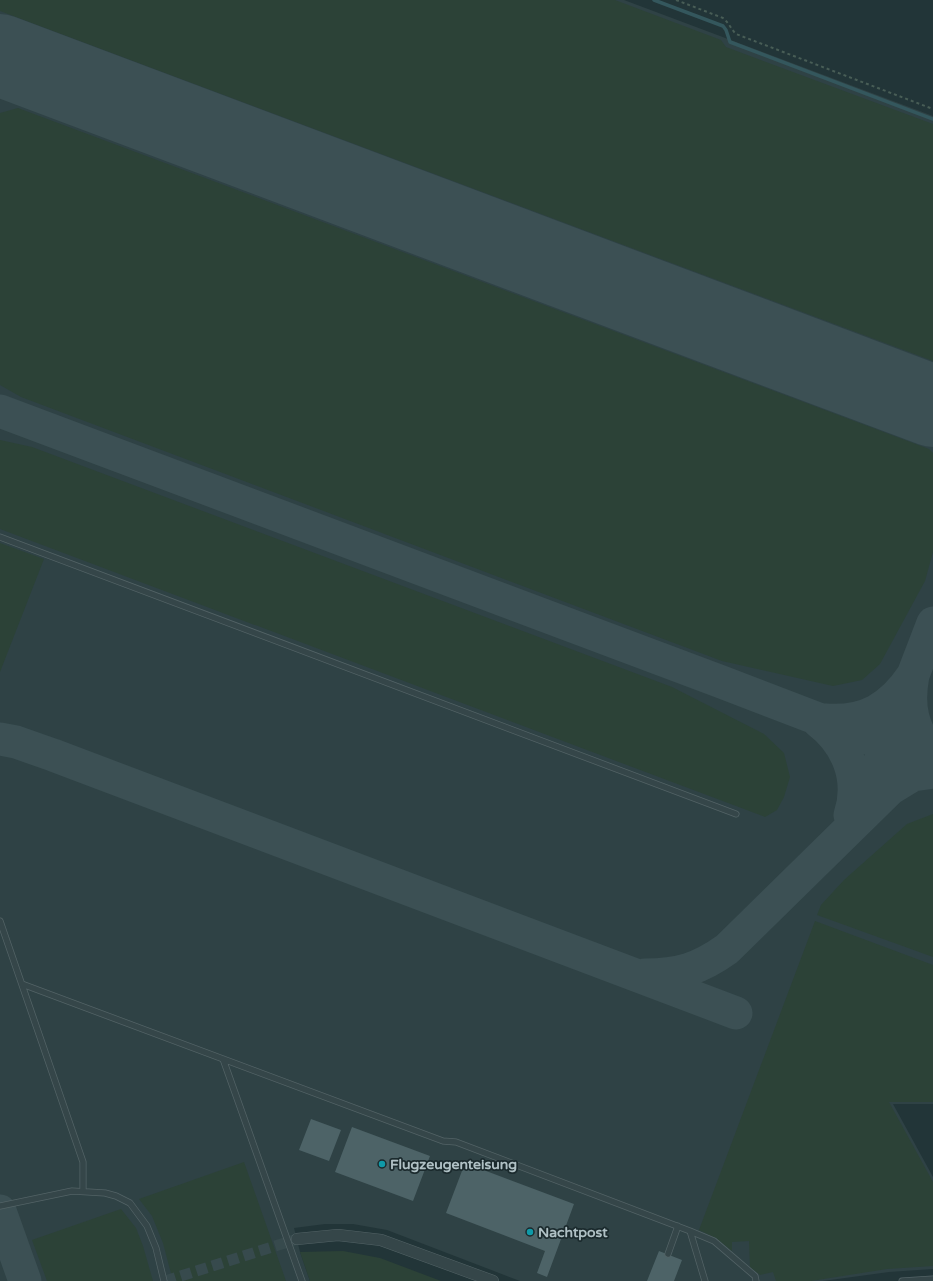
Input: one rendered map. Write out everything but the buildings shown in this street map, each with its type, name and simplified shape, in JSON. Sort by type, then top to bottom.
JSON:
[{"type":"street","points":[[297,1239],[338,1235],[381,1240],[493,1281]]},
{"type":"lane","points":[[0,537],[736,814]]},
{"type":"lane","points":[[0,921],[83,1162],[83,1191]]},
{"type":"lane","points":[[22,984],[444,1141],[456,1142],[678,1226],[714,1241],[755,1276],[756,1281]]},
{"type":"lane","points":[[223,1059],[302,1281]]},
{"type":"lane","points":[[0,1206],[72,1191],[105,1193],[130,1202],[148,1226],[156,1248],[164,1281]]},
{"type":"lane","points":[[668,1254],[678,1226]]},
{"type":"lane","points":[[690,1231],[705,1281]]},
{"type":"lane","points":[[902,1281],[933,1280]]},
{"type":"path","points":[[676,0],[723,18],[728,22],[736,34],[933,109]]},
{"type":"shaded area","points":[[0,0],[624,0],[933,116],[933,1104],[893,1104],[933,1177],[933,1269],[889,1272],[823,1281],[520,1281],[387,1230],[353,1224],[325,1224],[294,1228],[310,1281],[0,1281]]},
{"type":"green space","points":[[0,0],[615,0],[721,40],[726,47],[933,124],[933,361],[0,11]]},
{"type":"green space","points":[[18,108],[929,449],[933,453],[933,552],[925,581],[880,664],[862,680],[833,686],[722,661],[21,397],[0,385],[0,113]]},
{"type":"green space","points":[[0,440],[32,447],[672,687],[764,734],[784,753],[790,777],[784,797],[777,810],[765,817],[0,529]]},
{"type":"green space","points":[[0,543],[44,559],[0,672]]},
{"type":"green space","points":[[933,814],[933,957],[817,915],[821,905],[844,880],[907,824]]},
{"type":"green space","points":[[815,921],[933,965],[933,1102],[889,1102],[933,1182],[933,1266],[887,1269],[811,1281],[776,1281],[773,1272],[760,1275],[750,1267],[749,1241],[732,1242],[732,1251],[716,1238],[699,1230]]},
{"type":"green space","points":[[244,1162],[286,1281],[173,1281],[163,1243],[152,1216],[139,1199]]},
{"type":"green space","points":[[121,1209],[136,1228],[153,1281],[47,1281],[32,1240]]},
{"type":"green space","points":[[343,1251],[380,1258],[441,1281],[310,1281],[300,1252]]},
{"type":"waterway","points":[[654,0],[723,26],[730,42],[933,119]]},
{"type":"taxiway","points":[[0,77],[16,73],[31,73],[45,74],[61,78]]},
{"type":"taxiway","points":[[928,404],[933,407]]},
{"type":"taxiway","points":[[0,411],[933,763]]},
{"type":"taxiway","points":[[860,813],[933,623]]},
{"type":"taxiway","points":[[825,720],[853,719],[876,711],[896,696],[905,687],[913,675],[911,686],[911,707],[913,717],[920,736],[933,754]]},
{"type":"taxiway","points":[[818,721],[837,740],[849,763],[853,775],[854,788],[850,815]]},
{"type":"taxiway","points":[[0,739],[16,742],[53,755],[736,1013]]},
{"type":"taxiway","points":[[645,975],[668,974],[688,970],[707,962],[727,949],[890,789],[913,775],[933,772]]},
{"type":"taxiway","points":[[0,1211],[25,1281]]},
{"type":"runway","points":[[0,55],[933,406]]},
{"type":"tunnel","points":[[165,1281],[297,1239]]},
{"type":"place","name":"Flugzeugenteisung","points":[[382,1164]]},
{"type":"place","name":"Nachtpost","points":[[530,1232]]}]
